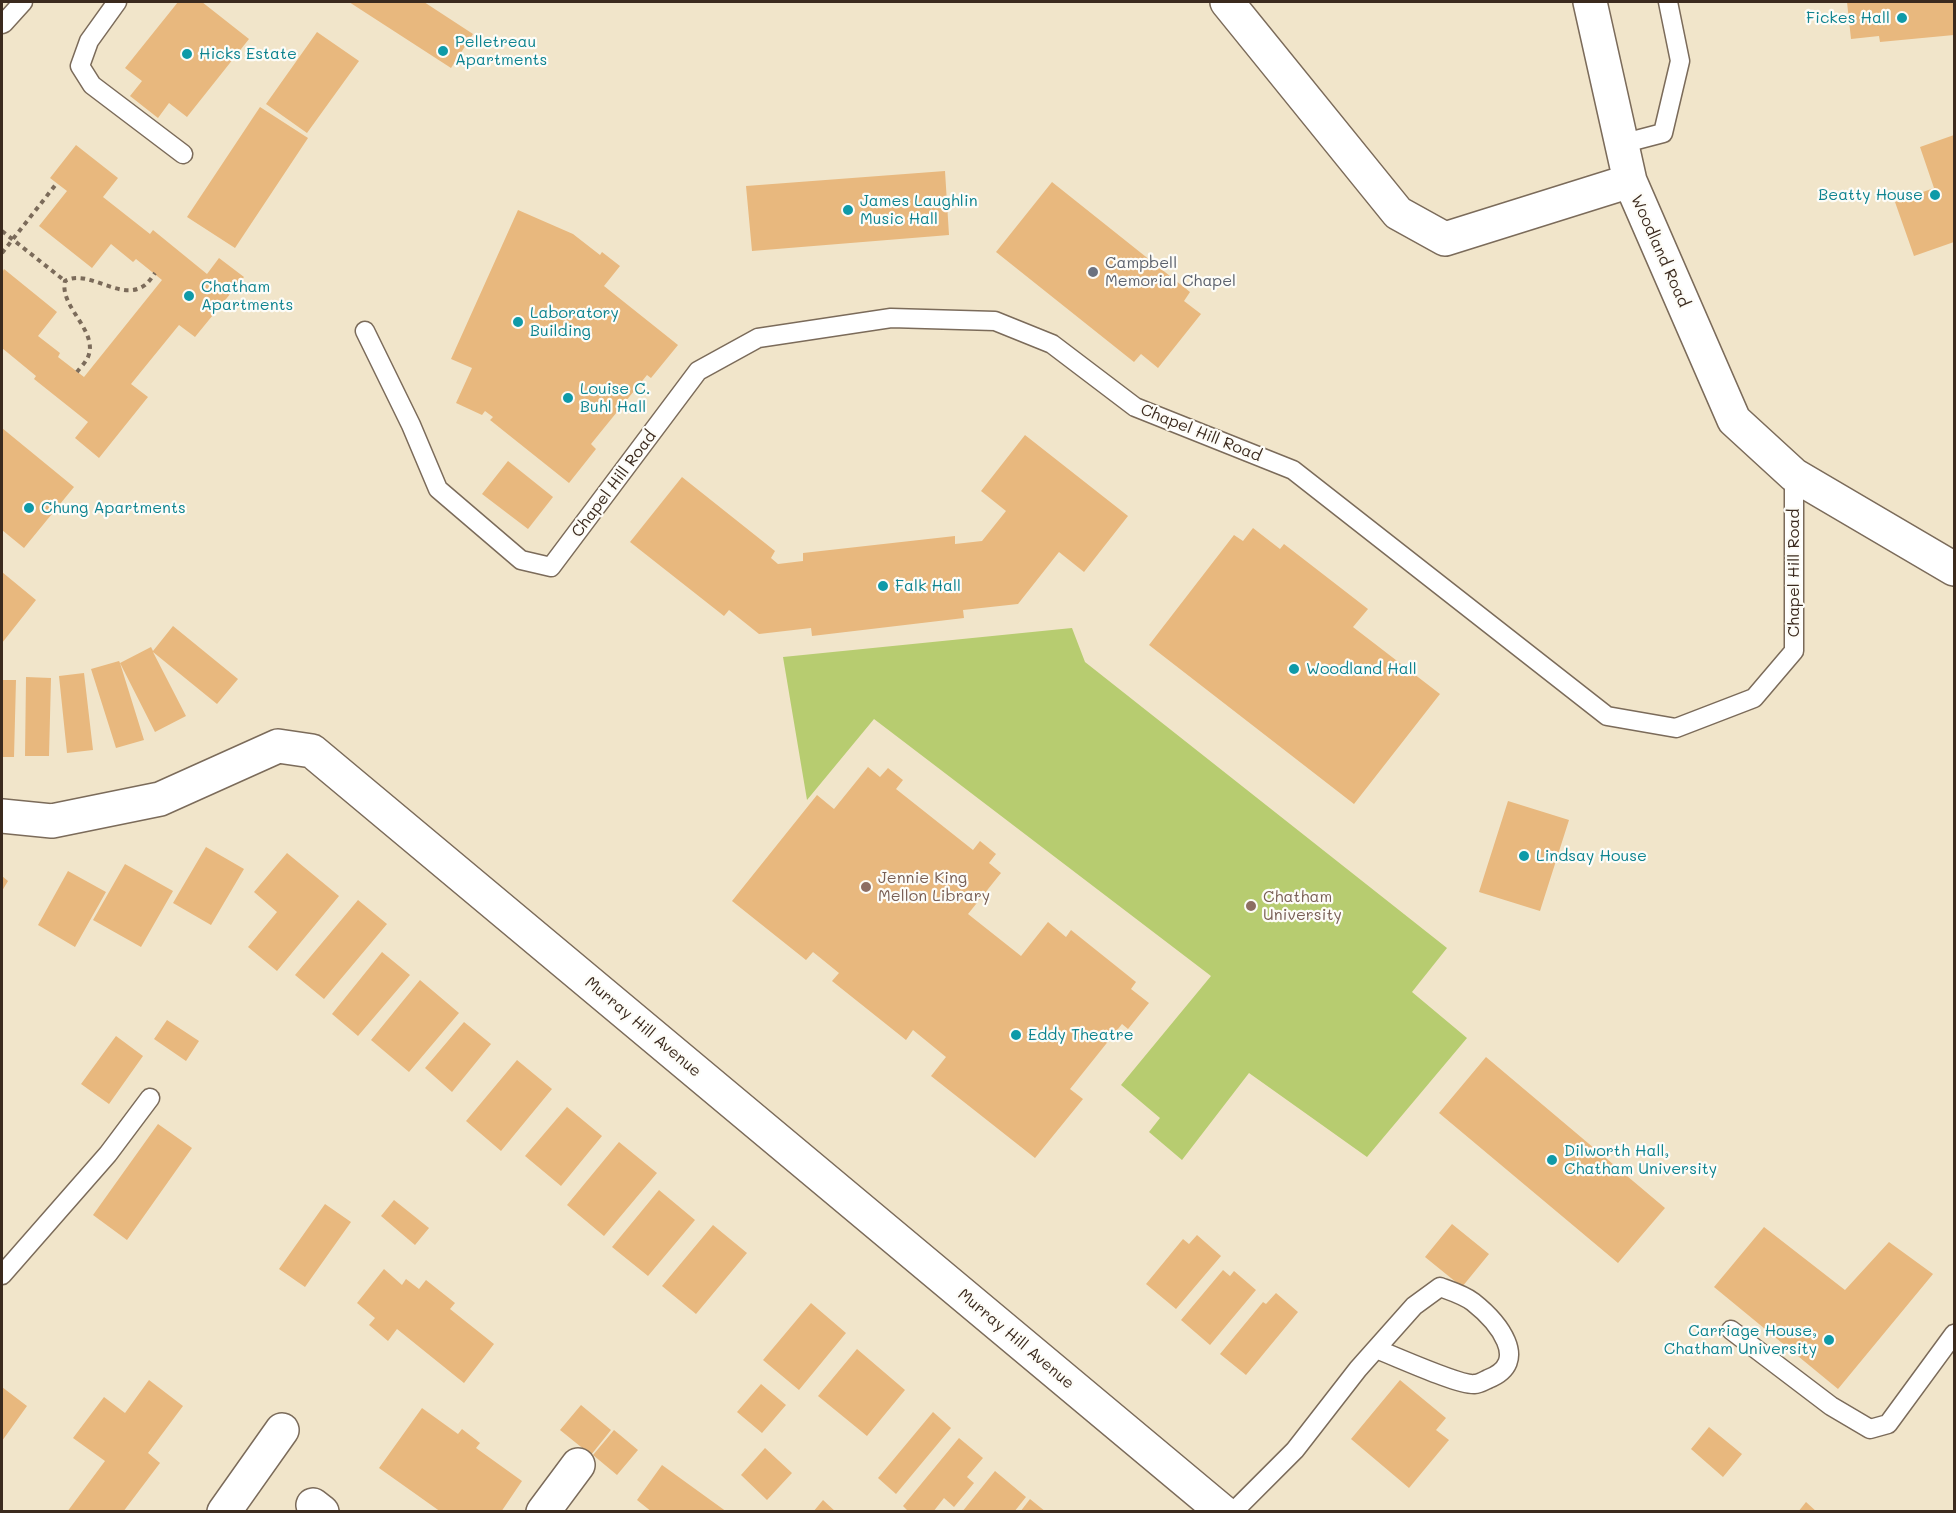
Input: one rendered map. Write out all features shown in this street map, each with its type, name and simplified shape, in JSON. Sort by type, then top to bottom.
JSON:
[{"type":"street","name":"Woodland Road","points":[[1227,2],[1398,213],[1445,239],[1630,181],[1734,420],[1794,475],[1954,569]]},
{"type":"street","points":[[1590,2],[1630,181]]},
{"type":"street","name":"Murray Hill Avenue","points":[[2,816],[52,821],[160,799],[278,746],[312,751],[1223,1512]]},
{"type":"street","points":[[224,1512],[282,1430]]},
{"type":"street","points":[[543,1512],[578,1465]]},
{"type":"lane","points":[[2,24],[23,2]]},
{"type":"lane","points":[[117,2],[89,41],[80,66],[92,85],[183,154]]},
{"type":"lane","points":[[1622,144],[1663,133],[1680,61],[1668,2]]},
{"type":"lane","name":"Chapel Hill Road","points":[[365,331],[411,425],[438,489],[521,560],[551,567],[698,371],[758,338],[891,318],[995,321],[1052,344],[1135,407],[1293,470],[1607,716],[1676,728],[1754,698],[1794,651],[1794,475]]},
{"type":"lane","points":[[2,1275],[108,1154],[150,1098]]},
{"type":"lane","points":[[1233,1512],[1295,1450],[1359,1369],[1376,1349],[1414,1306],[1440,1287],[1472,1301],[1497,1326],[1509,1346],[1508,1363],[1499,1375],[1474,1385],[1453,1380],[1376,1349]]},
{"type":"lane","points":[[1731,1330],[1831,1406],[1870,1429],[1888,1425],[1954,1334]]},
{"type":"path","points":[[2,253],[57,183]]},
{"type":"path","points":[[2,231],[65,281]]},
{"type":"path","points":[[65,281],[81,277],[118,289],[136,289],[145,285],[155,273]]},
{"type":"path","points":[[65,281],[65,297],[85,330],[90,347],[88,357],[76,372]]},
{"type":"green space","points":[[1072,628],[1085,662],[1447,948],[1412,992],[1467,1038],[1367,1157],[1249,1073],[1182,1160],[1149,1132],[1160,1118],[1121,1085],[1211,976],[874,719],[807,800],[783,657]]},
{"type":"building","name":"Hicks Estate","points":[[178,2],[202,2],[249,39],[187,117],[169,103],[158,118],[130,96],[142,81],[125,68]]},
{"type":"building","name":"Pelletreau Apartments","points":[[349,2],[424,2],[473,34],[451,68]]},
{"type":"building","name":"Fickes Hall","points":[[1847,2],[1954,2],[1954,35],[1880,42],[1879,36],[1851,39]]},
{"type":"building","points":[[317,32],[359,61],[307,133],[266,104]]},
{"type":"building","points":[[260,107],[308,138],[235,248],[187,217]]},
{"type":"building","name":"Beatty House","points":[[1954,135],[1954,242],[1914,256],[1895,202],[1934,188],[1920,147]]},
{"type":"building","name":"Chatham Apartments","points":[[76,145],[118,178],[103,197],[150,234],[153,230],[207,274],[219,258],[244,277],[195,337],[179,325],[131,384],[148,397],[99,458],[75,438],[88,422],[34,379],[36,376],[2,348],[2,273],[4,269],[57,312],[38,336],[60,353],[58,357],[84,377],[162,280],[136,259],[133,262],[111,244],[92,268],[39,226],[67,191],[50,178]]},
{"type":"building","name":"James Laughlin Music Hall","points":[[945,171],[949,235],[752,251],[746,186]]},
{"type":"building","name":"Campbell Memorial Chapel","points":[[1052,182],[1190,292],[1184,301],[1201,314],[1158,368],[1141,354],[1134,362],[996,252]]},
{"type":"building","points":[[518,210],[573,234],[600,255],[602,252],[620,266],[604,286],[678,345],[651,378],[647,375],[591,444],[596,449],[569,483],[490,420],[493,417],[485,411],[482,415],[456,403],[472,368],[451,359]]},
{"type":"building","name":"Chung Apartments","points":[[2,428],[74,487],[24,548],[2,530]]},
{"type":"building","points":[[1025,435],[1128,516],[1084,572],[1059,552],[1018,604],[963,610],[964,618],[812,636],[811,628],[759,634],[729,610],[724,616],[630,542],[682,477],[775,551],[771,558],[778,564],[803,561],[803,553],[955,536],[955,544],[982,541],[1006,511],[981,491]]},
{"type":"building","points":[[508,461],[553,497],[528,529],[482,494]]},
{"type":"building","name":"Woodland Hall","points":[[1253,528],[1280,549],[1284,544],[1368,609],[1353,627],[1440,694],[1354,804],[1149,645],[1234,535],[1243,541]]},
{"type":"building","points":[[2,572],[36,600],[2,643]]},
{"type":"building","points":[[173,626],[238,679],[217,704],[153,652],[186,716],[155,732],[120,663],[151,647],[153,651]]},
{"type":"building","points":[[119,661],[144,740],[116,748],[91,669]]},
{"type":"building","points":[[84,673],[93,750],[67,753],[59,676]]},
{"type":"building","points":[[26,677],[51,678],[49,756],[25,756]]},
{"type":"building","points":[[2,680],[16,680],[14,757],[2,757]]},
{"type":"building","points":[[868,767],[880,777],[888,768],[903,780],[896,789],[973,850],[980,841],[996,854],[989,863],[1001,873],[968,914],[1021,956],[1048,922],[1066,937],[1071,930],[1136,982],[1131,989],[1149,1003],[1128,1029],[1122,1024],[1070,1089],[1083,1099],[1035,1158],[931,1076],[946,1057],[913,1030],[906,1040],[832,981],[839,973],[813,952],[806,960],[732,901],[817,795],[834,809]]},
{"type":"building","name":"Lindsay House","points":[[1508,801],[1569,820],[1540,911],[1479,892]]},
{"type":"building","points":[[206,847],[244,869],[211,925],[173,903]]},
{"type":"building","points":[[287,853],[339,896],[277,971],[248,947],[277,912],[254,892]]},
{"type":"building","points":[[125,864],[173,891],[141,947],[93,920]]},
{"type":"building","points":[[68,871],[106,892],[75,947],[38,925]]},
{"type":"building","points":[[2,876],[8,881],[2,891]]},
{"type":"building","points":[[358,900],[387,924],[324,999],[295,975]]},
{"type":"building","points":[[382,952],[410,975],[358,1036],[332,1014]]},
{"type":"building","points":[[420,980],[459,1013],[409,1072],[371,1040]]},
{"type":"building","points":[[167,1020],[199,1041],[186,1061],[154,1039]]},
{"type":"building","points":[[464,1022],[491,1044],[452,1092],[425,1068]]},
{"type":"building","points":[[116,1036],[143,1056],[109,1104],[81,1084]]},
{"type":"building","name":"Dilworth Hall, Chatham University","points":[[1486,1057],[1665,1208],[1618,1263],[1439,1113]]},
{"type":"building","points":[[517,1060],[552,1089],[501,1151],[466,1121]]},
{"type":"building","points":[[567,1107],[602,1136],[561,1186],[525,1156]]},
{"type":"building","points":[[158,1124],[192,1148],[127,1240],[93,1215]]},
{"type":"building","points":[[619,1142],[657,1173],[604,1236],[567,1205]]},
{"type":"building","points":[[659,1190],[695,1220],[648,1276],[612,1247]]},
{"type":"building","points":[[394,1200],[429,1228],[415,1245],[381,1216]]},
{"type":"building","points":[[325,1204],[351,1222],[305,1287],[279,1269]]},
{"type":"building","points":[[1452,1224],[1489,1254],[1462,1287],[1425,1257]]},
{"type":"building","points":[[713,1225],[747,1253],[696,1314],[662,1286]]},
{"type":"building","name":"Carriage House, Chatham University","points":[[1764,1227],[1845,1290],[1889,1242],[1933,1274],[1838,1389],[1714,1287]]},
{"type":"building","points":[[1197,1235],[1221,1256],[1176,1309],[1146,1284],[1183,1239],[1189,1244]]},
{"type":"building","points":[[384,1269],[402,1285],[406,1279],[419,1289],[426,1280],[455,1303],[450,1309],[494,1344],[464,1383],[397,1329],[388,1341],[369,1325],[375,1318],[357,1303]]},
{"type":"building","points":[[1223,1270],[1230,1276],[1234,1271],[1256,1290],[1210,1345],[1181,1320]]},
{"type":"building","points":[[1276,1293],[1298,1312],[1246,1375],[1220,1354],[1263,1302],[1266,1304]]},
{"type":"building","points":[[811,1303],[846,1333],[799,1390],[763,1360]]},
{"type":"building","points":[[857,1349],[905,1390],[867,1436],[818,1396]]},
{"type":"building","points":[[149,1380],[183,1406],[148,1453],[160,1463],[123,1512],[67,1512],[105,1461],[73,1438],[104,1397],[125,1413]]},
{"type":"building","points":[[1400,1380],[1446,1418],[1436,1430],[1449,1440],[1409,1488],[1351,1439]]},
{"type":"building","points":[[761,1384],[786,1405],[762,1433],[737,1412]]},
{"type":"building","points":[[2,1387],[27,1406],[2,1441]]},
{"type":"building","points":[[581,1405],[611,1430],[591,1455],[560,1430]]},
{"type":"building","points":[[422,1408],[458,1434],[462,1429],[480,1443],[476,1448],[522,1481],[501,1512],[441,1512],[379,1468]]},
{"type":"building","points":[[933,1412],[951,1428],[896,1494],[878,1478]]},
{"type":"building","points":[[1709,1427],[1742,1454],[1723,1477],[1691,1449]]},
{"type":"building","points":[[614,1430],[638,1450],[617,1475],[593,1455]]},
{"type":"building","points":[[959,1438],[983,1458],[967,1477],[974,1483],[954,1507],[944,1498],[933,1512],[909,1512],[903,1506]]},
{"type":"building","points":[[765,1448],[792,1473],[767,1500],[741,1475]]},
{"type":"building","points":[[662,1465],[727,1512],[652,1512],[637,1500]]},
{"type":"building","points":[[995,1471],[1026,1497],[1014,1512],[962,1512]]},
{"type":"building","points":[[1030,1499],[1046,1512],[1020,1512]]},
{"type":"building","points":[[823,1500],[836,1512],[813,1512]]},
{"type":"building","points":[[1806,1502],[1817,1512],[1798,1512]]},
{"type":"place","name":"Fickes Hall","points":[[1902,18]]},
{"type":"place","name":"Pelletreau Apartments","points":[[443,51]]},
{"type":"place","name":"Hicks Estate","points":[[187,54]]},
{"type":"place","name":"Beatty House","points":[[1935,195]]},
{"type":"place","name":"James Laughlin Music Hall","points":[[848,210]]},
{"type":"place","name":"Campbell Memorial Chapel","points":[[1093,272]]},
{"type":"place","name":"Chatham Apartments","points":[[189,296]]},
{"type":"place","name":"Laboratory Building","points":[[518,322]]},
{"type":"place","name":"Louise C. Buhl Hall","points":[[568,398]]},
{"type":"place","name":"Chung Apartments","points":[[29,508]]},
{"type":"place","name":"Falk Hall","points":[[883,586]]},
{"type":"place","name":"Woodland Hall","points":[[1294,669]]},
{"type":"place","name":"Lindsay House","points":[[1524,856]]},
{"type":"place","name":"Jennie King Mellon Library","points":[[866,887]]},
{"type":"place","name":"Chatham University","points":[[1251,906]]},
{"type":"place","name":"Eddy Theatre","points":[[1016,1035]]},
{"type":"place","name":"Dilworth Hall, Chatham University","points":[[1552,1160]]},
{"type":"place","name":"Carriage House, Chatham University","points":[[1829,1340]]}]
